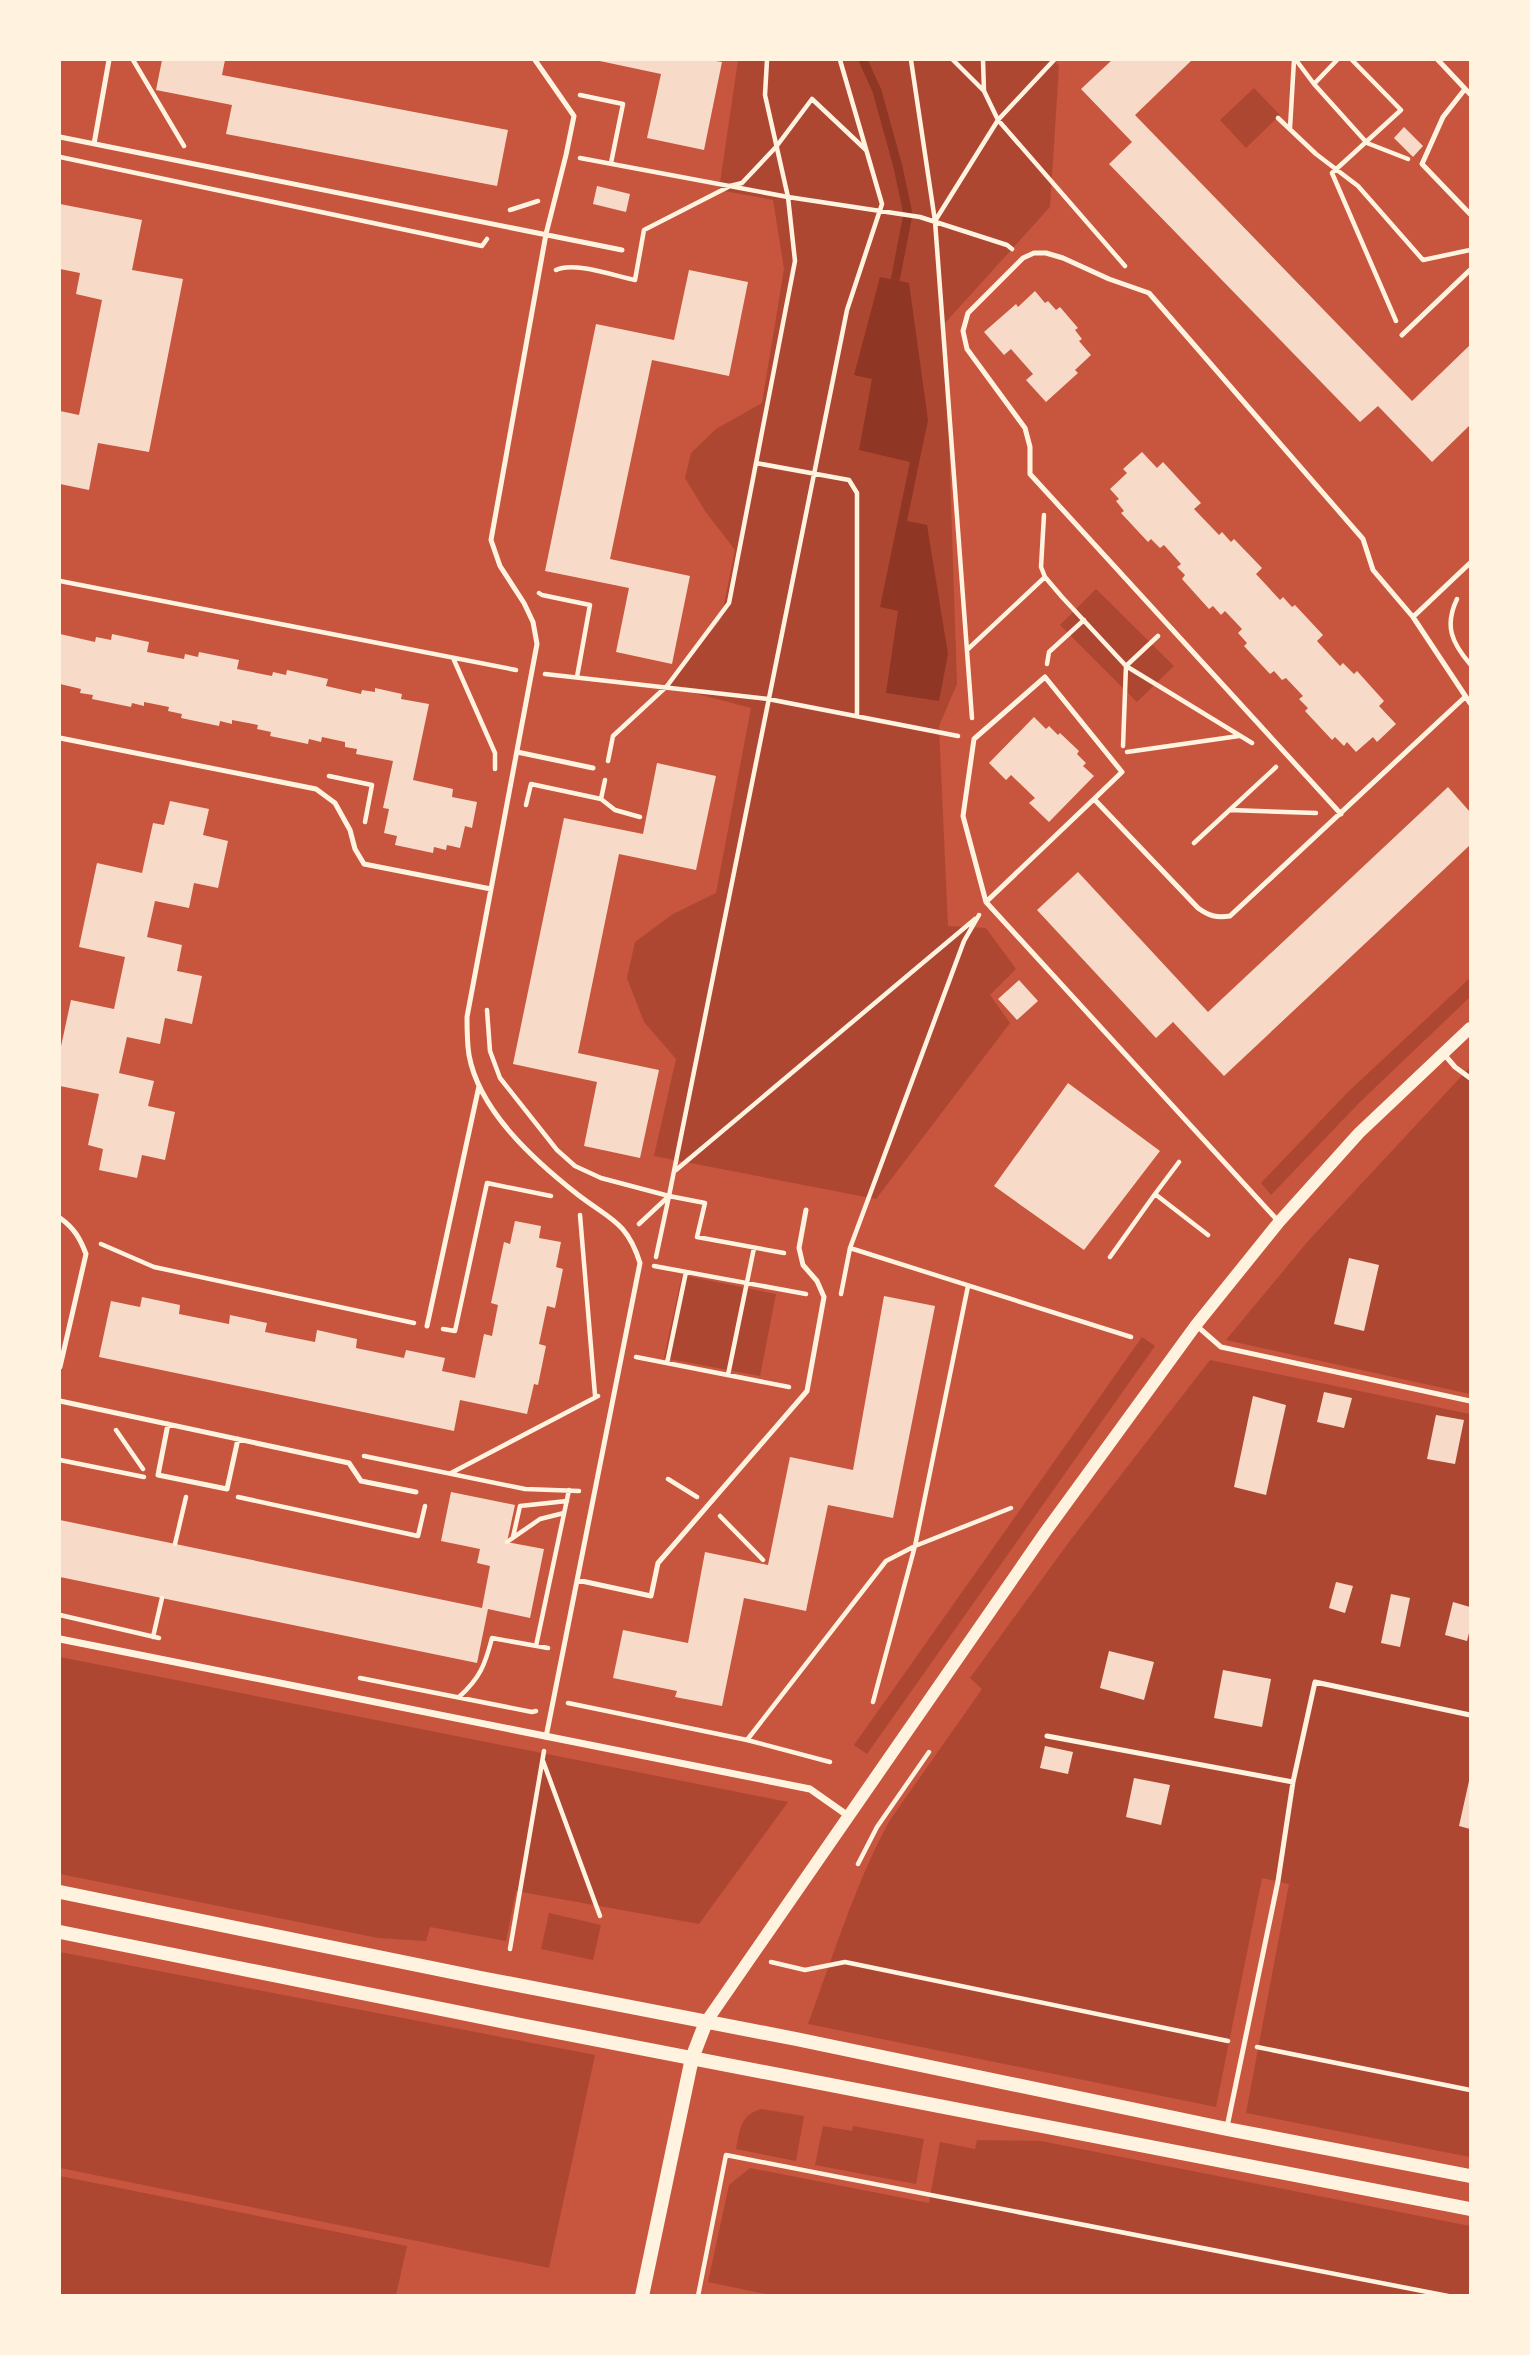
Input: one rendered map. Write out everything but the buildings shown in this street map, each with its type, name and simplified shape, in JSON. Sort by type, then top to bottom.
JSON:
[{"type":"main road","points":[[60,1892],[1471,2176]]},
{"type":"main road","points":[[60,1932],[1471,2209]]},
{"type":"main road","points":[[642,2295],[692,2058],[706,2022]]},
{"type":"street","points":[[706,2022],[1046,1531],[1196,1325],[1279,1222],[1359,1133],[1471,1028]]},
{"type":"street","points":[[60,1639],[810,1790],[848,1815]]},
{"type":"lane","points":[[94,144],[109,60]]},
{"type":"lane","points":[[535,60],[574,116],[546,234],[491,540],[500,566],[528,613],[537,644],[467,1017],[469,1056],[479,1086],[492,1108],[524,1149],[578,1194],[617,1221],[629,1234],[640,1263],[546,1737]]},
{"type":"lane","points":[[1438,60],[1468,92],[1443,117],[1422,164],[1471,214]]},
{"type":"lane","points":[[60,137],[622,250]]},
{"type":"lane","points":[[1341,814],[1030,474],[1030,447],[1025,428],[967,349],[963,331],[968,313],[1023,258],[1034,253],[1046,253],[1149,293],[1363,539],[1373,570],[1413,617],[1471,703]]},
{"type":"lane","points":[[1402,334],[1471,270]]},
{"type":"lane","points":[[1413,617],[1471,563]]},
{"type":"lane","points":[[986,902],[1122,772],[1045,677],[974,738],[963,816],[986,902],[1279,1222]]},
{"type":"lane","points":[[1094,799],[1198,908],[1209,916],[1230,916],[1465,697]]},
{"type":"lane","points":[[60,738],[316,789],[335,803],[364,864],[491,889]]},
{"type":"lane","points":[[517,752],[593,768]]},
{"type":"lane","points":[[1443,1053],[1455,1067],[1471,1078]]},
{"type":"lane","points":[[427,1326],[479,1086]]},
{"type":"lane","points":[[577,1580],[651,1596],[658,1563],[807,1391],[824,1297],[817,1281],[803,1265],[799,1248],[806,1210]]},
{"type":"lane","points":[[60,1218],[71,1226],[80,1238],[86,1255],[60,1367]]},
{"type":"lane","points":[[1196,1325],[1222,1348],[1471,1401]]},
{"type":"lane","points":[[60,1401],[349,1463],[361,1481],[416,1492]]},
{"type":"lane","points":[[168,1424],[158,1475],[189,1482],[227,1489],[238,1439]]},
{"type":"lane","points":[[1227,2129],[1278,1881],[1293,1782],[1315,1682],[1471,1715]]},
{"type":"lane","points":[[1046,1736],[1293,1782]]},
{"type":"path","points":[[133,60],[188,152],[177,150]]},
{"type":"path","points":[[601,799],[613,736],[667,687],[729,603],[795,261],[788,197],[765,95],[768,60]]},
{"type":"path","points":[[652,1279],[847,310],[882,204],[840,60]]},
{"type":"path","points":[[911,60],[935,221],[974,738]]},
{"type":"path","points":[[953,60],[984,91],[998,120],[1149,293]]},
{"type":"path","points":[[983,60],[984,91]]},
{"type":"path","points":[[935,221],[998,120],[1054,60]]},
{"type":"path","points":[[1295,60],[1367,143],[1422,164]]},
{"type":"path","points":[[1290,129],[1295,60]]},
{"type":"path","points":[[1314,84],[1338,60]]},
{"type":"path","points":[[1352,60],[1401,110],[1332,173],[1402,334]]},
{"type":"path","points":[[575,94],[623,104],[611,163]]},
{"type":"path","points":[[550,275],[559,267],[572,267],[635,280],[644,230],[730,186],[742,183],[813,99],[868,152]]},
{"type":"path","points":[[1278,118],[1316,154],[1358,186],[1423,260],[1471,250]]},
{"type":"path","points":[[566,155],[788,197],[920,217],[1007,245],[1023,258]]},
{"type":"path","points":[[60,157],[482,246],[496,225]]},
{"type":"path","points":[[504,212],[538,200]]},
{"type":"path","points":[[756,463],[849,480],[857,493],[857,716]]},
{"type":"path","points":[[1044,513],[1041,567],[1045,577],[1126,666],[1282,762]]},
{"type":"path","points":[[966,651],[1045,577]]},
{"type":"path","points":[[533,586],[542,595],[590,606],[577,677]]},
{"type":"path","points":[[1461,592],[1451,611],[1450,632],[1461,653],[1471,664]]},
{"type":"path","points":[[1045,677],[1049,652],[1084,620]]},
{"type":"path","points":[[1169,626],[1126,666],[1123,753],[1240,736]]},
{"type":"path","points":[[454,660],[495,753],[495,772]]},
{"type":"path","points":[[1194,843],[1288,756]]},
{"type":"path","points":[[318,774],[372,785],[363,831]]},
{"type":"path","points":[[525,810],[531,784],[601,799],[615,810],[640,817]]},
{"type":"path","points":[[1230,810],[1341,814]]},
{"type":"path","points":[[986,902],[964,941],[850,1248],[1131,1337]]},
{"type":"path","points":[[674,1171],[978,916]]},
{"type":"path","points":[[488,1002],[486,1022],[490,1051],[500,1078],[557,1150],[575,1166],[601,1178],[705,1203],[697,1237],[801,1256]]},
{"type":"path","points":[[1110,1257],[1179,1162]]},
{"type":"path","points":[[98,1252],[96,1242],[154,1267],[454,1331],[487,1183],[561,1199]]},
{"type":"path","points":[[1155,1194],[1208,1235]]},
{"type":"path","points":[[629,1234],[669,1196]]},
{"type":"path","points":[[449,1474],[599,1396],[579,1204]]},
{"type":"path","points":[[728,1375],[754,1248]]},
{"type":"path","points":[[654,1266],[824,1297]]},
{"type":"path","points":[[667,1363],[686,1272]]},
{"type":"path","points":[[873,1702],[915,1546],[968,1286]]},
{"type":"path","points":[[633,1367],[635,1356],[807,1391]]},
{"type":"path","points":[[60,1460],[149,1478],[103,1410]]},
{"type":"path","points":[[354,1454],[525,1489],[580,1491]]},
{"type":"path","points":[[175,1544],[189,1482]]},
{"type":"path","points":[[536,1646],[569,1490]]},
{"type":"path","points":[[227,1495],[418,1536],[427,1497]]},
{"type":"path","points":[[513,1537],[520,1506],[567,1501]]},
{"type":"path","points":[[747,1740],[886,1561],[915,1546],[1011,1508]]},
{"type":"path","points":[[507,1542],[540,1519],[564,1513]]},
{"type":"path","points":[[153,1637],[162,1598]]},
{"type":"path","points":[[60,1615],[167,1640]]},
{"type":"path","points":[[458,1698],[472,1685],[485,1665],[492,1638],[562,1651]]},
{"type":"path","points":[[353,1677],[532,1712],[564,1702],[747,1740],[830,1762]]},
{"type":"path","points":[[510,1949],[546,1737]]},
{"type":"path","points":[[858,1864],[877,1827],[929,1752]]},
{"type":"path","points":[[543,1760],[600,1916]]},
{"type":"path","points":[[770,1962],[805,1970],[845,1962],[1471,2090]]},
{"type":"path","points":[[698,2295],[726,2155],[1448,2295]]},
{"type":"shaded area","points":[[738,60],[1054,60],[1059,66],[1050,207],[945,323],[957,684],[939,726],[948,926],[986,928],[1016,969],[990,995],[1010,1023],[876,1199],[654,1156],[676,1059],[644,1022],[627,978],[635,942],[673,914],[716,893],[751,708],[667,686],[721,619],[735,550],[705,511],[685,478],[691,453],[716,429],[762,403],[784,269],[773,200],[719,190]]},
{"type":"shaded area","points":[[1254,88],[1280,115],[1246,148],[1220,120]]},
{"type":"shaded area","points":[[880,277],[909,283],[928,420],[907,521],[927,525],[948,654],[939,701],[886,693],[898,611],[880,607],[910,462],[859,450],[872,379],[854,375]]},
{"type":"shaded area","points":[[1096,589],[1174,666],[1137,702],[1060,625]]},
{"type":"shaded area","points":[[1470,978],[1470,997],[1359,1103],[1271,1195],[1261,1183],[1348,1092]]},
{"type":"shaded area","points":[[1470,1067],[1470,1394],[1226,1340],[1309,1240]]},
{"type":"shaded area","points":[[682,1275],[776,1294],[760,1376],[664,1358]]},
{"type":"shaded area","points":[[1142,1337],[1155,1346],[867,1754],[854,1745]]},
{"type":"shaded area","points":[[1210,1360],[1470,1414],[1470,2157],[1246,2113],[1289,1884],[1262,1878],[1216,2107],[808,2024],[855,1895],[877,1844],[890,1820],[982,1689],[970,1678],[1069,1542]]},
{"type":"shaded area","points":[[60,1657],[788,1802],[699,1924],[516,1891],[506,1941],[430,1927],[426,1941],[378,1938],[60,1874]]},
{"type":"shaded area","points":[[549,1913],[601,1925],[593,1960],[541,1949]]},
{"type":"shaded area","points":[[60,1952],[595,2055],[549,2268],[60,2168]]},
{"type":"shaded area","points":[[762,2109],[804,2116],[796,2161],[736,2149],[745,2119]]},
{"type":"shaded area","points":[[823,2126],[852,2131],[853,2126],[924,2139],[916,2184],[815,2165]]},
{"type":"shaded area","points":[[977,2140],[1041,2141],[1470,2226],[1470,2295],[775,2296],[708,2282],[729,2185],[750,2168],[929,2203],[940,2142],[975,2149]]},
{"type":"shaded area","points":[[60,2176],[407,2246],[396,2295],[60,2295]]},
{"type":"waterway","points":[[863,60],[877,91],[908,214],[895,281]]}]
